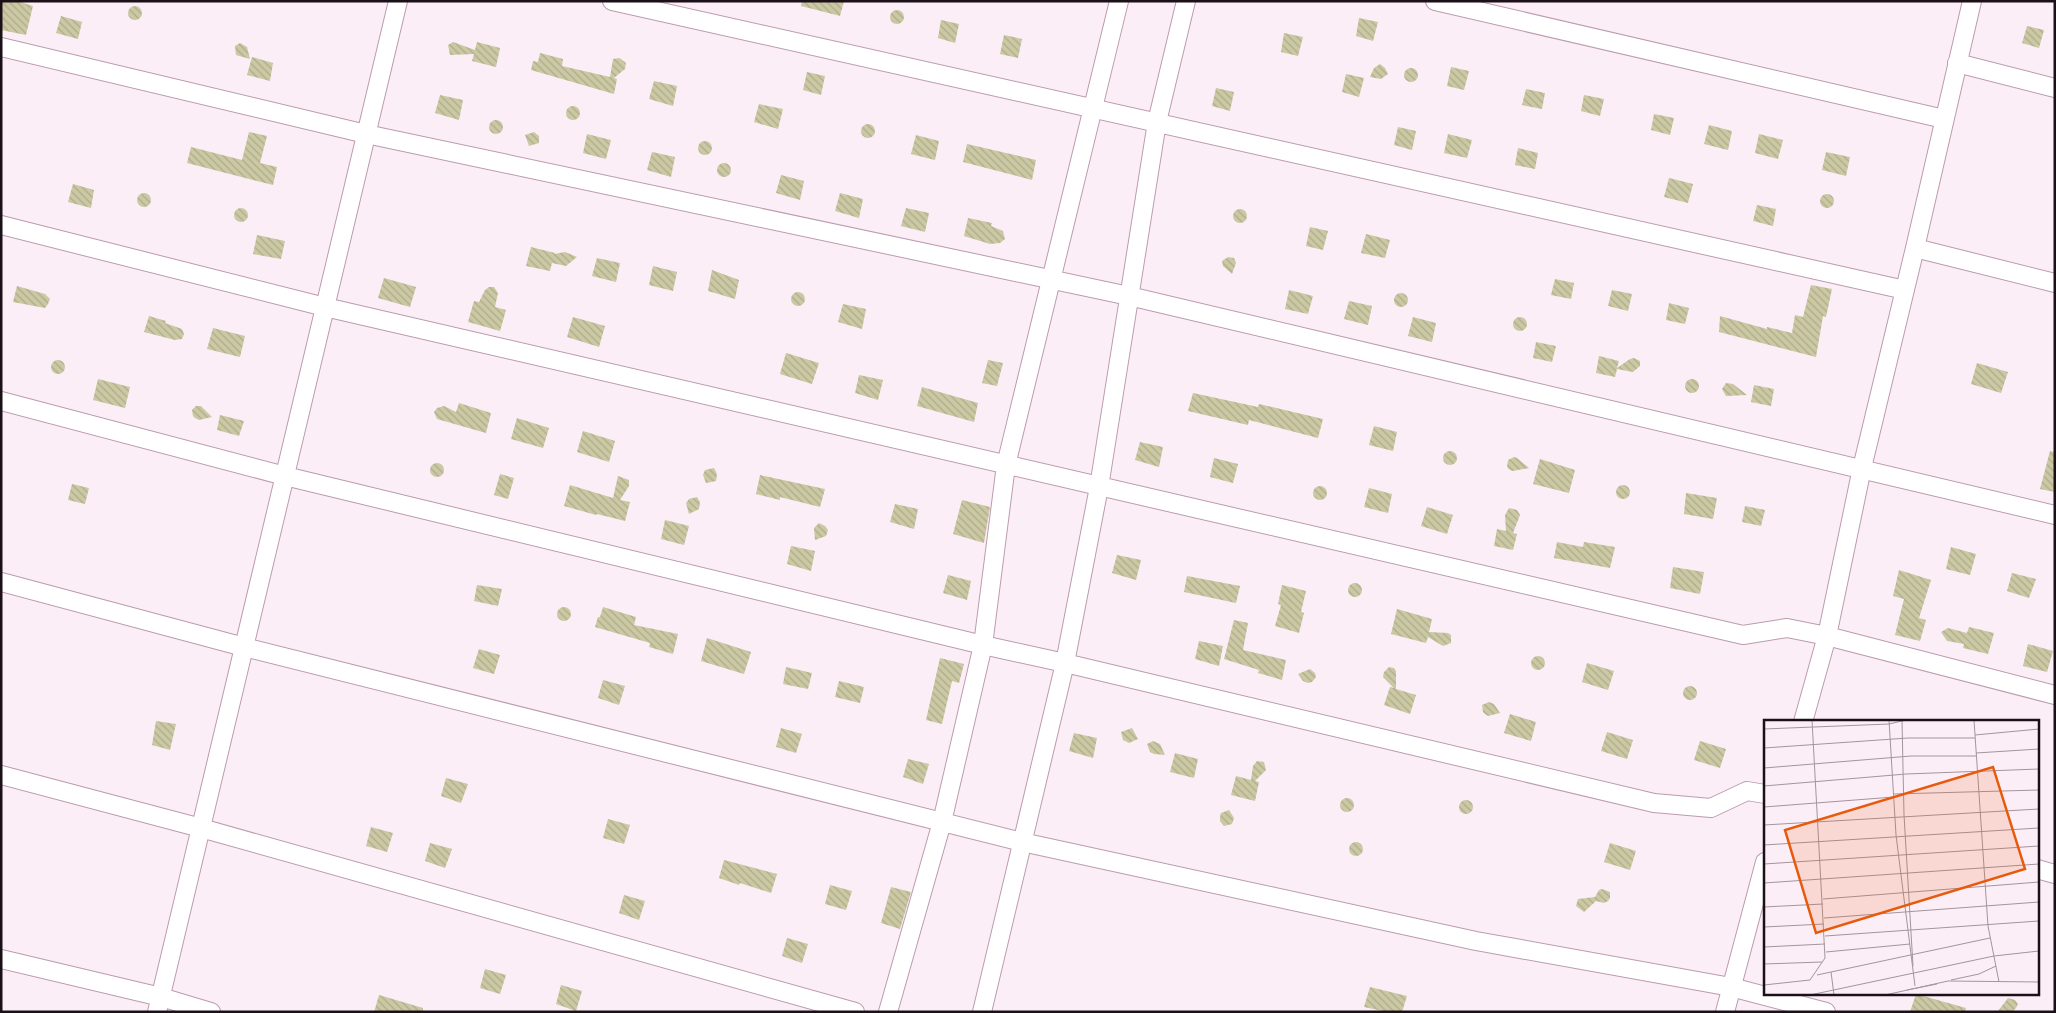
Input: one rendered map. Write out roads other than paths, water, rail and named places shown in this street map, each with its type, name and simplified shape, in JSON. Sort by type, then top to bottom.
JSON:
[{"type":"street","points":[[159,1004],[398,1]]},
{"type":"street","points":[[612,1],[1905,290]]},
{"type":"street","points":[[888,1012],[942,822],[982,645],[1006,465],[1119,1]]},
{"type":"street","points":[[982,1012],[1065,663],[1100,487],[1157,122],[1186,1]]},
{"type":"street","points":[[1435,1],[1944,119]]},
{"type":"street","points":[[1804,720],[1827,636],[1862,468],[1972,1]]},
{"type":"street","points":[[1,47],[366,134],[1051,278],[2055,515]]},
{"type":"street","points":[[1956,64],[2055,88]]},
{"type":"street","points":[[1,225],[325,307],[1743,635],[1786,628],[1827,636],[2055,695]]},
{"type":"street","points":[[1915,248],[2055,283]]},
{"type":"street","points":[[1,401],[285,476],[982,645],[1654,803],[1711,808],[1747,791],[1764,794]]},
{"type":"street","points":[[1,582],[244,647],[1022,842],[1476,941],[1731,987],[1764,996]]},
{"type":"street","points":[[1,774],[201,828],[855,1012]]},
{"type":"street","points":[[1725,1012],[1764,866]]},
{"type":"street","points":[[2038,869],[2055,874]]},
{"type":"street","points":[[1,959],[159,1004],[211,1012]]},
{"type":"street","points":[[1765,996],[1826,1012]]}]
